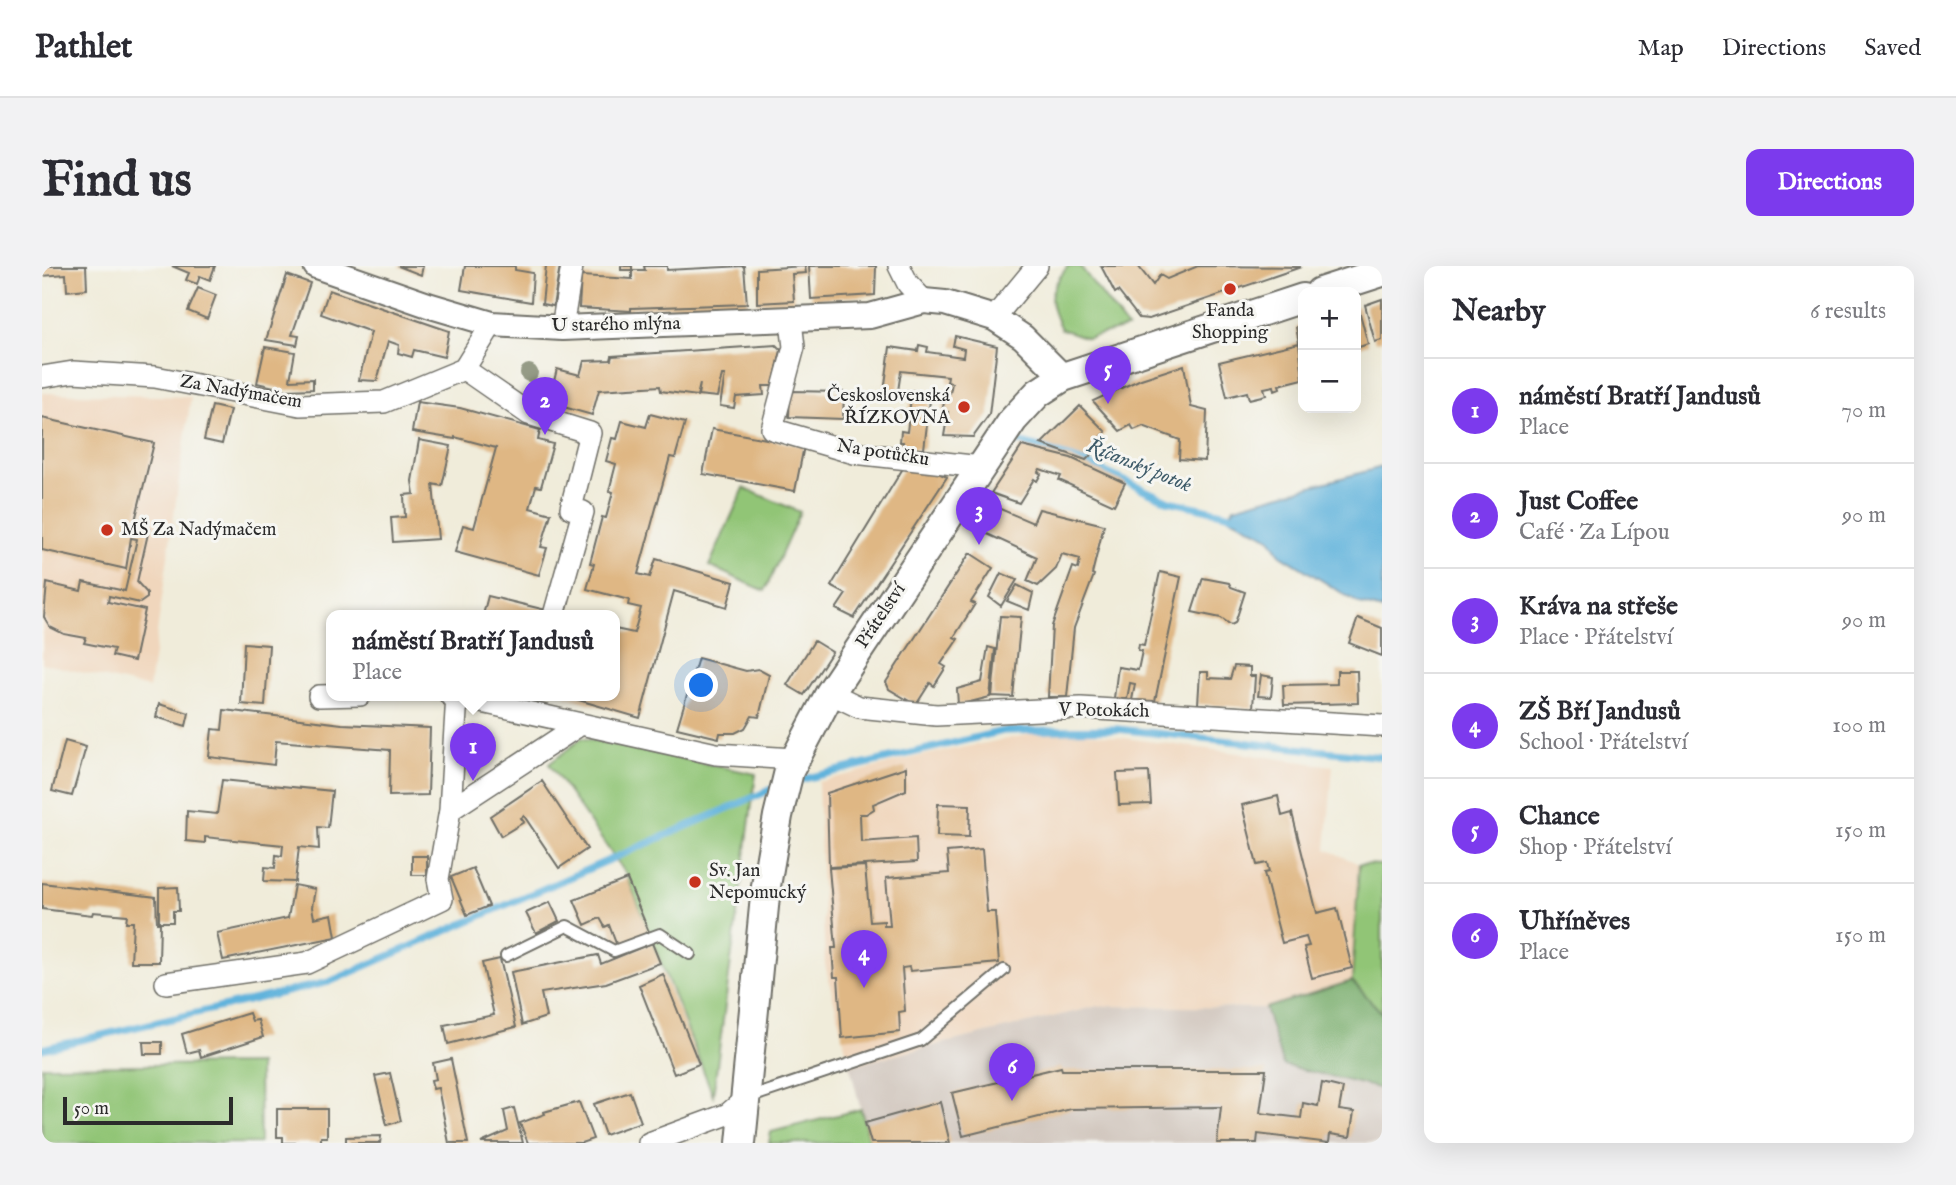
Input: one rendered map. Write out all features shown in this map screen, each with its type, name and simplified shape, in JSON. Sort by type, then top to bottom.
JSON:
[{"type":"main road","points":[[1336,287],[1382,272]]},
{"type":"main road","name":"Přátelství","points":[[741,1143],[766,886],[778,816],[792,765],[830,693],[1025,405],[1063,377],[1298,300]]},
{"type":"street","name":"U starého mlýna","points":[[316,266],[492,324],[562,328],[791,321],[870,316],[924,301]]},
{"type":"street","points":[[562,328],[572,266]]},
{"type":"street","points":[[899,266],[908,285],[924,301],[954,305],[994,317],[1023,337],[1063,377]]},
{"type":"street","points":[[994,317],[1037,266]]},
{"type":"street","name":"Na potůčku","points":[[791,321],[794,347],[772,429],[854,453],[981,467]]},
{"type":"street","points":[[492,324],[464,369],[528,414],[590,433],[571,508],[583,512],[555,610]]},
{"type":"street","name":"Za Nadýmačem","points":[[42,377],[73,372],[155,377],[300,405],[384,402],[464,369]]},
{"type":"street","name":"V Potokách","points":[[830,693],[859,708],[936,715],[1082,708],[1382,726]]},
{"type":"street","points":[[319,696],[326,696]]},
{"type":"street","points":[[166,983],[307,963],[442,898],[438,879],[450,810],[457,701]]},
{"type":"street","points":[[480,701],[578,726],[716,754],[792,765]]},
{"type":"street","points":[[450,810],[578,726]]},
{"type":"street","points":[[649,1143],[728,1114],[743,1101]]},
{"type":"lane","points":[[506,956],[567,926],[614,951],[660,934],[690,954]]},
{"type":"lane","points":[[743,1101],[921,1040],[1004,970]]},
{"type":"shaded area","name":"MŠ Za Nadýmačem","points":[[42,393],[191,397],[149,688],[42,663]]},
{"type":"shaded area","points":[[1058,729],[1333,766],[1326,849],[1359,864],[1352,981],[1265,1008],[1098,1006],[850,1066],[825,964],[818,782],[924,755]]},
{"type":"shaded area","points":[[1098,1006],[1265,1008],[1283,1065],[1382,1089],[1382,1143],[869,1143],[850,1066]]},
{"type":"green space","points":[[1068,266],[1080,266],[1127,328],[1087,338],[1061,329],[1053,311],[1051,296]]},
{"type":"green space","points":[[744,488],[800,512],[765,591],[709,566]]},
{"type":"green space","points":[[582,738],[756,774],[713,1095],[626,874],[549,764]]},
{"type":"green space","points":[[1359,864],[1382,865],[1382,1013],[1352,981]]},
{"type":"green space","points":[[1352,981],[1382,1013],[1382,1089],[1283,1065],[1265,1008]]},
{"type":"green space","points":[[259,1064],[260,1143],[42,1143],[42,1066]]},
{"type":"green space","points":[[861,1109],[869,1143],[769,1143],[771,1132]]},
{"type":"water","points":[[1382,467],[1382,610],[1360,604],[1281,555],[1270,538],[1229,517],[1234,507]]},
{"type":"building","points":[[42,266],[86,266],[87,289],[67,291],[66,274],[42,276]]},
{"type":"building","points":[[172,266],[215,266],[210,280],[200,276],[197,284],[186,280],[189,273]]},
{"type":"building","points":[[398,266],[423,266],[421,275]]},
{"type":"building","points":[[465,266],[515,266],[515,270],[533,273],[531,302],[461,290]]},
{"type":"building","points":[[546,266],[560,266],[553,306],[542,304]]},
{"type":"building","points":[[621,266],[632,266],[632,270],[621,270]]},
{"type":"building","points":[[644,266],[667,266],[667,270],[744,266],[747,304],[631,308],[631,311],[579,308],[581,276],[632,279],[632,270],[645,270]]},
{"type":"building","points":[[805,266],[806,273],[792,274],[794,301],[757,303],[757,269]]},
{"type":"building","points":[[809,266],[876,266],[875,295],[811,299]]},
{"type":"building","points":[[1101,266],[1138,266],[1153,285],[1160,275],[1167,279],[1198,266],[1301,267],[1149,319],[1139,318],[1118,291],[1115,293]]},
{"type":"building","points":[[287,275],[310,283],[292,335],[299,336],[297,345],[266,340]]},
{"type":"building","points":[[198,288],[216,295],[207,319],[188,311]]},
{"type":"building","points":[[329,290],[449,331],[444,357],[414,350],[412,357],[398,353],[399,345],[388,341],[377,381],[359,380],[371,332],[321,314]]},
{"type":"building","points":[[1382,299],[1382,340],[1375,342],[1365,305]]},
{"type":"building","points":[[1361,317],[1368,344],[1361,346]]},
{"type":"building","points":[[955,336],[997,346],[989,415],[973,437],[944,436],[948,412],[942,412],[946,393],[950,393],[952,383],[947,382],[948,376],[901,371],[898,391],[884,392],[890,347],[918,351],[919,345],[928,347],[927,352],[963,357],[964,349],[953,346]]},
{"type":"building","points":[[1298,343],[1298,380],[1279,385],[1280,388],[1275,390],[1274,386],[1264,388],[1266,395],[1249,399],[1247,392],[1227,397],[1219,362]]},
{"type":"building","points":[[776,345],[781,350],[773,386],[763,386],[764,395],[736,397],[734,408],[720,406],[725,375],[722,375],[717,397],[698,395],[700,384],[697,396],[661,391],[660,386],[599,390],[592,415],[553,404],[557,390],[552,389],[557,369],[580,375],[584,361],[611,360],[612,356]]},
{"type":"building","points":[[265,347],[295,352],[290,380],[313,379],[313,389],[287,390],[257,383]]},
{"type":"building","points":[[1184,365],[1191,407],[1207,411],[1205,461],[1179,459],[1180,440],[1143,426],[1134,430],[1131,425],[1120,431],[1093,401],[1141,379]]},
{"type":"building","points":[[906,390],[931,392],[924,449],[902,448],[903,442],[900,442],[901,431],[907,432],[911,397],[906,396]]},
{"type":"building","points":[[790,391],[844,392],[843,419],[789,417]]},
{"type":"building","points":[[417,402],[460,408],[540,430],[538,440],[553,444],[541,487],[536,486],[530,508],[551,514],[541,547],[547,548],[539,575],[455,552],[463,525],[474,528],[496,448],[455,437],[412,432]]},
{"type":"building","points":[[212,406],[230,410],[222,444],[204,440]]},
{"type":"building","points":[[1080,406],[1106,432],[1099,439],[1103,443],[1086,460],[1041,444]]},
{"type":"building","points":[[650,414],[685,423],[675,458],[670,457],[638,574],[650,577],[656,559],[734,582],[727,607],[674,591],[640,718],[582,701],[620,701],[620,630],[634,633],[641,608],[628,605],[629,600],[587,589],[594,564],[590,563],[602,517],[606,518],[613,492],[609,491],[616,464],[606,461],[612,438],[617,439],[622,421],[646,427]]},
{"type":"building","points":[[42,418],[154,443],[133,529],[149,529],[137,582],[147,593],[147,598],[140,603],[109,596],[108,602],[145,610],[134,661],[112,656],[114,649],[84,643],[86,638],[64,634],[50,627],[44,617],[47,583],[81,591],[83,582],[125,591],[137,539],[131,538],[126,569],[42,550]]},
{"type":"building","points":[[712,429],[804,446],[795,491],[703,474]]},
{"type":"building","points":[[419,440],[451,446],[442,486],[433,484],[438,539],[393,542],[391,518],[405,517],[404,495],[414,494],[412,481]]},
{"type":"building","points":[[1022,446],[1071,458],[1125,483],[1114,505],[1059,480],[1061,476],[1040,469],[1038,472],[1041,474],[1037,481],[1034,479],[1019,503],[991,493]]},
{"type":"building","points":[[905,465],[925,467],[947,477],[854,618],[836,609],[846,594],[831,586]]},
{"type":"building","points":[[984,502],[1033,523],[1039,509],[1104,525],[1092,574],[1094,575],[1074,628],[1067,697],[1048,697],[1052,626],[1073,567],[1078,569],[1080,559],[1062,554],[1056,569],[1038,586],[1027,581],[1037,557],[970,526]]},
{"type":"building","points":[[970,553],[993,568],[971,602],[975,604],[954,637],[958,639],[941,664],[946,667],[934,686],[930,683],[916,705],[889,689],[886,682]]},
{"type":"building","points":[[1160,572],[1181,577],[1155,701],[1132,700],[1135,684],[1130,683],[1127,699],[1114,698],[1118,667],[1138,670],[1142,651],[1138,650],[1139,644],[1144,645]]},
{"type":"building","points":[[1001,573],[1017,580],[1001,606],[989,597]]},
{"type":"building","points":[[1203,578],[1229,583],[1231,587],[1245,592],[1235,623],[1231,625],[1221,618],[1192,612]]},
{"type":"building","points":[[1017,585],[1033,593],[1029,610],[1007,601]]},
{"type":"building","points":[[488,596],[546,610],[484,610]]},
{"type":"building","points":[[1000,616],[1021,617],[1013,697],[992,696]]},
{"type":"building","points":[[1358,618],[1382,628],[1382,656],[1349,643]]},
{"type":"building","points":[[814,641],[832,652],[804,695],[787,685]]},
{"type":"building","points":[[244,643],[269,645],[265,706],[241,704]]},
{"type":"building","points":[[988,647],[995,649],[990,697],[958,705],[957,689],[982,682]]},
{"type":"building","points":[[698,658],[746,671],[758,669],[769,675],[759,717],[752,716],[745,728],[735,733],[720,733],[719,738],[677,728]]},
{"type":"building","points":[[1234,666],[1250,667],[1250,676],[1255,676],[1253,708],[1198,704],[1200,672],[1208,672],[1208,678],[1230,679]]},
{"type":"building","points":[[1337,671],[1357,671],[1358,703],[1284,705],[1283,685],[1337,684]]},
{"type":"building","points":[[1261,675],[1273,677],[1271,697],[1258,696]]},
{"type":"building","points":[[159,704],[189,713],[186,726],[156,717]]},
{"type":"building","points":[[224,710],[342,724],[430,728],[428,795],[389,796],[390,750],[276,741],[274,765],[209,757],[212,729],[222,730]]},
{"type":"building","points":[[65,741],[86,747],[72,796],[52,791]]},
{"type":"building","points":[[906,767],[906,790],[873,804],[874,809],[860,814],[861,842],[916,838],[917,862],[829,867],[827,793]]},
{"type":"building","points":[[1149,772],[1151,804],[1119,805],[1117,773]]},
{"type":"building","points":[[222,780],[332,791],[328,828],[318,827],[319,849],[299,847],[295,882],[264,881],[265,867],[275,868],[276,855],[282,856],[283,845],[205,837],[205,843],[186,841],[187,811],[217,814]]},
{"type":"building","points":[[542,781],[587,849],[559,868],[524,816],[521,818],[524,822],[501,836],[490,816]]},
{"type":"building","points":[[1278,796],[1282,816],[1292,813],[1317,913],[1337,908],[1352,968],[1312,978],[1304,947],[1309,946],[1306,937],[1282,943],[1264,873],[1269,872],[1267,863],[1257,865],[1242,805]]},
{"type":"building","points":[[938,804],[970,805],[969,837],[937,836]]},
{"type":"building","points":[[982,849],[987,912],[995,912],[999,963],[910,971],[909,967],[902,968],[905,1011],[899,1012],[900,1032],[842,1038],[838,977],[834,977],[832,948],[836,948],[829,868],[865,866],[870,922],[884,921],[884,926],[890,926],[886,878],[949,873],[947,852]]},
{"type":"building","points":[[412,856],[427,856],[427,875],[412,875]]},
{"type":"building","points":[[473,868],[489,906],[467,915],[451,877]]},
{"type":"building","points":[[627,879],[649,932],[617,946],[609,925],[605,927],[600,918],[585,925],[574,900]]},
{"type":"building","points":[[42,883],[156,897],[157,923],[160,923],[159,962],[131,962],[133,922],[126,922],[127,915],[93,912],[92,915],[42,909]]},
{"type":"building","points":[[294,885],[315,889],[312,907],[314,918],[332,914],[336,937],[223,960],[217,933],[288,918]]},
{"type":"building","points":[[178,887],[179,911],[173,911],[173,922],[159,922],[159,888]]},
{"type":"building","points":[[550,902],[559,921],[536,933],[526,913]]},
{"type":"building","points":[[652,943],[660,963],[606,983],[541,993],[546,1017],[522,1025],[511,972],[598,955],[601,964]]},
{"type":"building","points":[[500,959],[516,1027],[448,1044],[444,1025],[494,1015],[482,963]]},
{"type":"building","points":[[663,974],[699,1064],[674,1074],[639,985]]},
{"type":"building","points":[[249,1013],[252,1021],[258,1020],[263,1037],[201,1057],[199,1050],[187,1053],[182,1034]]},
{"type":"building","points":[[143,1042],[162,1042],[162,1054],[144,1054]]},
{"type":"building","points":[[451,1059],[468,1143],[449,1143],[438,1088],[433,1089],[431,1080],[436,1079],[433,1063]]},
{"type":"building","points":[[1061,1067],[1062,1070],[1266,1070],[1260,1113],[1301,1118],[1303,1103],[1318,1106],[1322,1083],[1343,1088],[1339,1110],[1354,1112],[1350,1137],[1330,1134],[1329,1143],[1258,1134],[1257,1143],[1217,1143],[1221,1107],[1071,1109],[963,1136],[952,1093]]},
{"type":"building","points":[[390,1073],[401,1121],[387,1125],[375,1076]]},
{"type":"building","points":[[630,1092],[641,1122],[605,1135],[594,1104]]},
{"type":"building","points":[[579,1102],[593,1139],[581,1143],[528,1143],[520,1123],[545,1114],[544,1112]]},
{"type":"building","points":[[940,1102],[950,1143],[871,1143],[865,1123]]},
{"type":"building","points":[[514,1108],[523,1143],[481,1143],[508,1131],[504,1111]]},
{"type":"building","points":[[277,1109],[327,1109],[327,1137],[321,1137],[321,1143],[283,1143],[283,1137],[277,1137]]},
{"type":"building","points":[[381,1136],[380,1143],[346,1143],[346,1137]]},
{"type":"waterway","name":"Říčanský potok","points":[[1019,442],[1072,457],[1169,501],[1236,516]]},
{"type":"waterway","points":[[795,781],[1003,731],[1117,729],[1382,757]]},
{"type":"waterway","points":[[42,1049],[329,982],[777,787]]},
{"type":"place","name":"Fanda Shopping","points":[[1230,289]]},
{"type":"place","name":"Chance","points":[[1108,404]]},
{"type":"place","name":"Československá ŘÍZKOVNA","points":[[964,407]]},
{"type":"place","name":"Just Coffee","points":[[545,435]]},
{"type":"place","name":"MŠ Za Nadýmačem","points":[[107,530]]},
{"type":"place","name":"Kráva na střeše","points":[[979,545]]},
{"type":"place","name":"náměstí Bratří Jandusů","points":[[473,781]]},
{"type":"place","name":"Sv. Jan Nepomucký","points":[[695,882]]},
{"type":"place","name":"ZŠ Bří Jandusů","points":[[864,988]]},
{"type":"place","name":"Uhříněves","points":[[1012,1101]]}]
